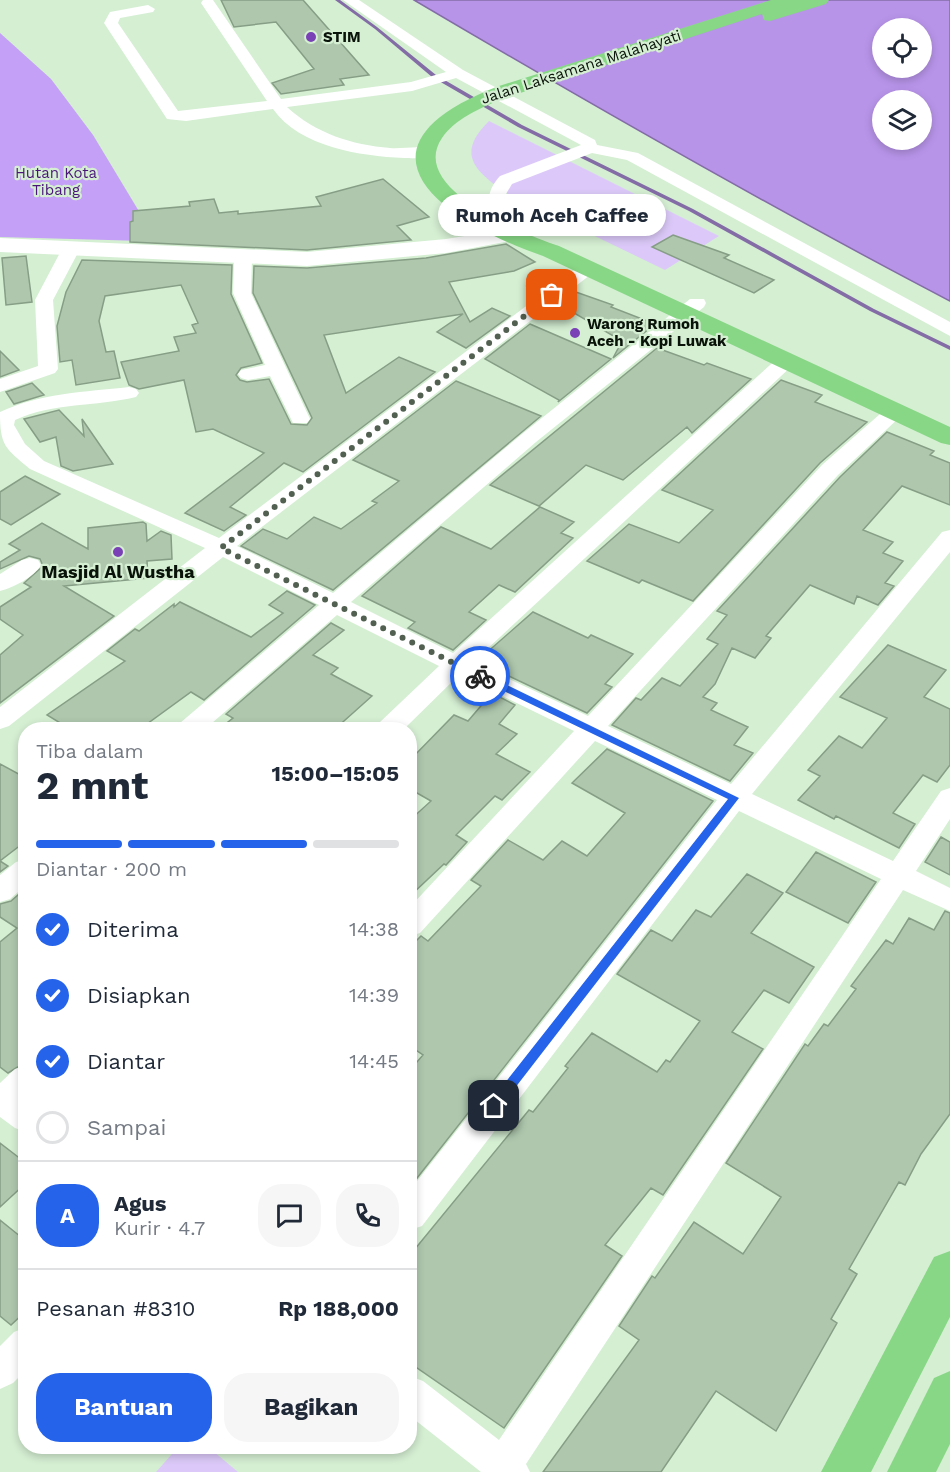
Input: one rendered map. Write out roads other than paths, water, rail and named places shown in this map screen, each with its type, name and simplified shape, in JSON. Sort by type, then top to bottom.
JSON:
[{"type":"highway","name":"Jalan Laksamana Malahayati","points":[[440,156],[432,138],[465,115],[509,94],[789,0]]},
{"type":"highway","name":"Jalan Laksamana Malahayati","points":[[555,79],[820,0]]},
{"type":"highway","points":[[950,417],[690,308],[508,235],[439,189],[433,183],[426,166],[440,156],[455,182],[468,193],[500,212],[690,308],[787,360],[950,437]]},
{"type":"highway","points":[[845,1472],[950,1272]]},
{"type":"highway","points":[[911,1472],[950,1394]]},
{"type":"street","points":[[350,0],[451,75],[588,142],[586,149]]},
{"type":"street","points":[[208,3],[282,111],[300,125],[326,138],[354,147],[386,153],[440,156]]},
{"type":"street","points":[[148,9],[115,15],[111,23],[173,116],[421,84],[451,75]]},
{"type":"street","points":[[500,212],[497,200],[501,184],[513,177],[586,149],[632,156],[950,330]]},
{"type":"street","points":[[0,245],[294,260],[446,246],[508,235]]},
{"type":"street","points":[[53,402],[48,369],[44,300],[72,247]]},
{"type":"street","points":[[243,257],[242,293],[244,301],[300,419]]},
{"type":"street","points":[[0,720],[588,268]]},
{"type":"street","points":[[197,722],[529,438],[690,308]]},
{"type":"street","points":[[395,722],[787,360]]},
{"type":"street","points":[[0,386],[48,369]]},
{"type":"street","points":[[248,374],[275,369]]},
{"type":"street","points":[[129,393],[53,402],[13,413],[4,420],[4,425],[17,448],[37,465],[221,548],[456,664],[950,900]]},
{"type":"street","points":[[417,917],[830,470],[895,411]]},
{"type":"street","points":[[417,1206],[734,798],[950,537]]},
{"type":"street","points":[[0,584],[30,566]]},
{"type":"street","points":[[417,1399],[507,1469],[897,875],[950,798]]},
{"type":"street","points":[[0,891],[18,876]]},
{"type":"street","points":[[7,1106],[18,1090]]},
{"type":"street","points":[[0,1371],[18,1352]]},
{"type":"waterway","points":[[337,0],[376,28],[434,76],[520,126],[691,210],[872,310],[950,348]]},
{"type":"place","name":"STIM","points":[[311,37]]},
{"type":"place","name":"Rumoh Aceh Caffee","points":[[552,295]]},
{"type":"place","name":"Warong Rumoh Aceh - Kopi Luwak","points":[[575,333]]},
{"type":"place","name":"Masjid Al Wustha","points":[[118,552]]},
{"type":"park label","name":"Hutan Kota Tibang","points":[[56,182]]}]
